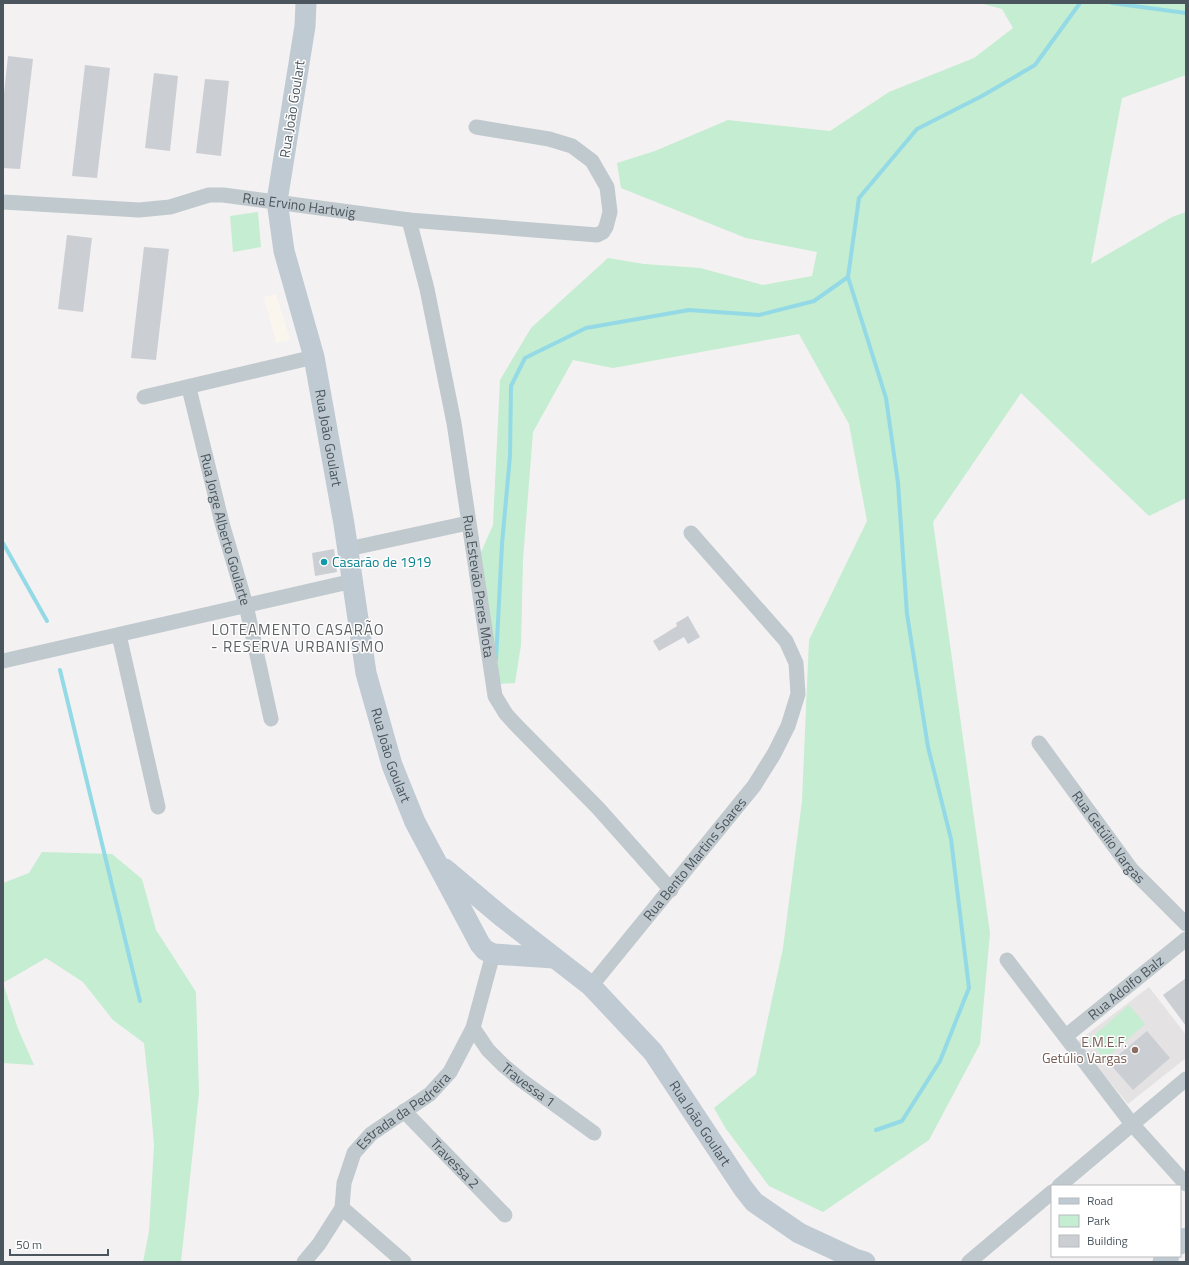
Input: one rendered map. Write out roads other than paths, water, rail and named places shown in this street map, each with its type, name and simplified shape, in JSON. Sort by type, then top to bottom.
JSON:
[{"type":"street","name":"Rua João Goulart","points":[[306,3],[305,26],[277,201],[284,251],[314,357],[348,549],[366,673],[392,765],[415,822],[438,864],[492,951]]},
{"type":"street","name":"Rua Ervino Hartwig","points":[[3,202],[139,210],[170,207],[209,195],[223,195],[277,201],[409,220],[597,235],[603,232],[606,228],[610,212],[607,188],[592,161],[572,146],[549,139],[476,127]]},
{"type":"street","name":"Rua Estevão Peres Mota","points":[[409,220],[427,289],[454,423],[495,696],[506,714],[603,814],[671,890]]},
{"type":"street","points":[[144,397],[189,388],[314,357]]},
{"type":"street","name":"Rua Jorge Alberto Goularte","points":[[189,388],[222,523],[246,605],[271,719]]},
{"type":"street","points":[[348,549],[468,523]]},
{"type":"street","name":"Rua Bento Martins Soares","points":[[591,986],[671,890],[754,786],[774,754],[788,726],[798,694],[796,663],[786,641],[691,533]]},
{"type":"street","points":[[3,661],[353,581]]},
{"type":"street","points":[[119,635],[158,807]]},
{"type":"street","name":"Rua Getúlio Vargas","points":[[1039,743],[1130,869],[1186,924]]},
{"type":"street","name":"Rua João Goulart","points":[[438,864],[508,922],[591,986],[653,1052],[743,1188],[754,1202],[799,1233],[855,1259],[865,1262]]},
{"type":"street","points":[[492,951],[487,930],[508,922]]},
{"type":"street","points":[[492,951],[508,922]]},
{"type":"street","name":"Rua Adolfo Balz","points":[[1066,1036],[1186,939]]},
{"type":"street","points":[[492,951],[554,958]]},
{"type":"street","name":"Estrada da Pedreira","points":[[304,1262],[319,1244],[342,1208],[344,1183],[354,1153],[371,1134],[430,1094],[450,1072],[474,1028],[492,951]]},
{"type":"street","points":[[1007,960],[1132,1124],[1186,1184]]},
{"type":"street","name":"Travessa 1","points":[[474,1028],[488,1050],[503,1065],[594,1133]]},
{"type":"street","points":[[1060,1185],[1186,1079]]},
{"type":"street","name":"Travessa 2","points":[[404,1111],[505,1215]]},
{"type":"street","points":[[969,1262],[1051,1193]]},
{"type":"street","points":[[342,1208],[404,1262]]},
{"type":"waterway","points":[[496,660],[502,544],[510,456],[511,386],[525,358],[586,328],[689,310],[759,315],[814,301],[848,277],[859,198],[917,129],[982,96],[1035,65],[1080,3]]},
{"type":"waterway","points":[[1112,3],[1186,13]]},
{"type":"waterway","points":[[848,277],[886,398],[898,483],[907,614],[928,747],[951,839],[969,988],[940,1061],[902,1121],[876,1130]]},
{"type":"waterway","points":[[3,543],[47,621]]},
{"type":"waterway","points":[[60,670],[140,1001]]},
{"type":"place","name":"Casarão de 1919","points":[[324,562]]},
{"type":"place","name":"E.M.E.F. Getúlio Vargas","points":[[1135,1050]]},
{"type":"district","name":"LOTEAMENTO CASARÃO - RESERVA URBANISMO","points":[[298,638]]}]
